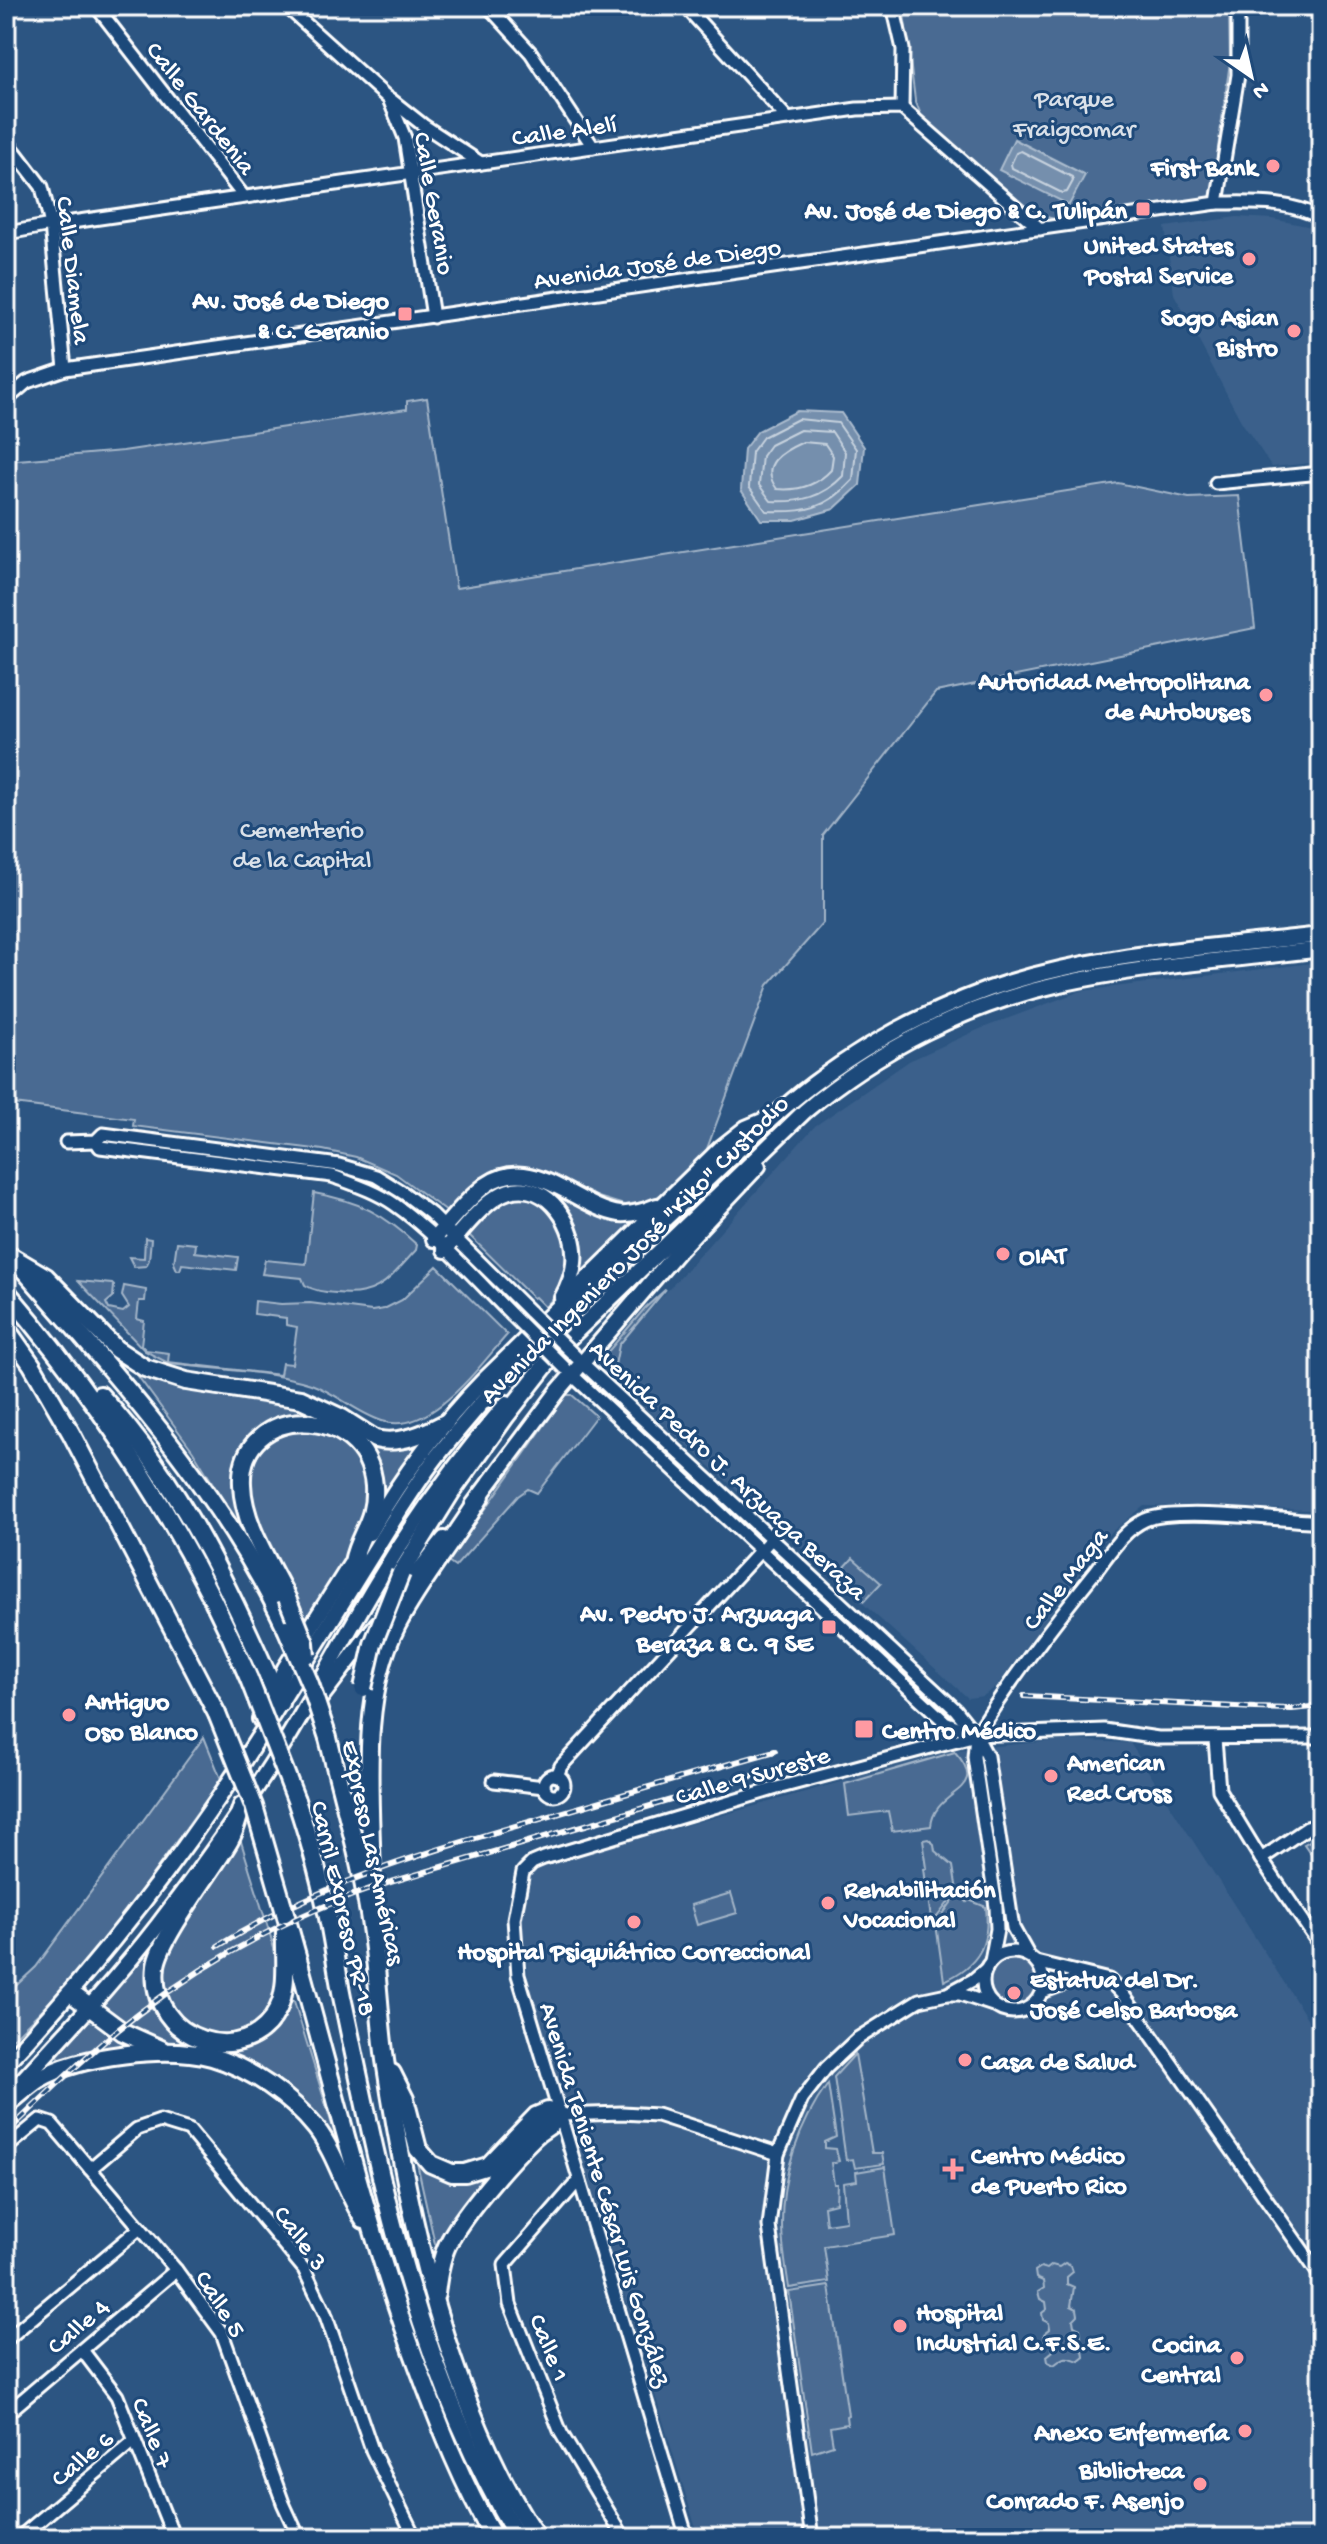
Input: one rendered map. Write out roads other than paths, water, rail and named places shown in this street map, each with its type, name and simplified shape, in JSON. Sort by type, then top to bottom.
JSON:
[{"type":"highway","points":[[9,1253],[46,1277],[116,1349],[145,1368],[186,1381],[301,1399],[375,1439],[385,1441],[413,1436],[445,1423]]},
{"type":"highway","name":"Expreso Las Américas","points":[[9,1253],[134,1396],[183,1458],[250,1558],[307,1677],[328,1738],[371,1926],[385,2057],[403,2172],[435,2303],[486,2440],[503,2478],[537,2538]]},
{"type":"highway","name":"Carril Expreso PR-18","points":[[6,1291],[106,1418],[164,1510],[213,1600],[249,1679],[296,1800],[320,1884],[367,2116],[409,2283],[438,2375],[458,2425],[487,2485],[518,2538]]},
{"type":"highway","points":[[6,1328],[32,1365],[71,1433],[217,1714],[254,1806],[373,2232],[402,2324],[446,2444],[494,2538]]},
{"type":"highway","points":[[54,1349],[122,1419],[166,1478],[226,1584],[277,1696]]},
{"type":"highway","points":[[372,1862],[361,1760],[363,1688],[373,1644],[401,1573],[452,1491],[558,1349]]},
{"type":"highway","points":[[307,1677],[305,1643],[249,1519],[242,1487],[248,1454],[269,1432],[291,1423],[323,1424],[344,1433],[365,1457],[374,1483],[374,1499],[371,1519],[355,1551],[353,1562]]},
{"type":"highway","points":[[371,1926],[370,1744],[377,1684],[397,1626],[481,1496]]},
{"type":"highway","points":[[242,1806],[233,1837],[169,1936],[157,1962],[157,1990],[165,2013],[172,2022],[182,2031],[208,2041],[239,2040],[264,2027],[273,2018],[283,1993],[285,1913]]},
{"type":"highway","points":[[72,1994],[123,2032],[166,2051]]},
{"type":"highway","points":[[6,2105],[39,2079],[100,2058],[166,2051],[211,2057],[254,2077],[287,2100],[319,2132],[353,2203],[373,2232]]},
{"type":"highway","points":[[385,2057],[405,2099],[418,2149],[431,2164],[443,2171],[465,2173],[488,2166],[536,2116],[548,2111],[560,2115],[552,2127],[535,2135],[450,2239],[438,2277],[435,2303]]},
{"type":"main road","name":"Avenida Ingeniero José \"Kiko\" Custodio","points":[[6,2063],[72,1994],[144,1901],[246,1756],[277,1696],[408,1496],[468,1419],[543,1337],[626,1256],[810,1086],[890,1034],[947,1006],[1049,971],[1098,962],[1321,935]]},
{"type":"main road","name":"Avenida Ingeniero José \"Kiko\" Custodio","points":[[6,2099],[158,1926],[288,1736],[377,1582],[462,1456],[558,1349],[824,1094],[886,1053],[958,1017],[1019,995],[1089,979],[1321,949]]},
{"type":"main road","points":[[277,1696],[285,1668],[353,1562],[388,1500],[445,1423],[547,1317],[722,1147],[746,1128],[777,1115]]},
{"type":"main road","points":[[288,1736],[481,1496],[569,1372],[747,1180],[783,1134]]},
{"type":"main road","points":[[445,1238],[488,1184],[508,1175],[543,1179],[621,1214],[641,1213],[664,1203]]},
{"type":"main road","points":[[445,1238],[510,1191],[532,1191],[549,1200],[567,1223],[574,1241],[575,1261],[571,1281],[547,1317]]},
{"type":"street","name":"Calle Gardenia","points":[[96,6],[244,197]]},
{"type":"street","name":"Calle Geranio","points":[[286,6],[389,99],[481,163]]},
{"type":"street","points":[[488,6],[531,53],[593,147]]},
{"type":"street","points":[[685,6],[788,119]]},
{"type":"street","points":[[893,6],[903,49],[902,108],[1040,229]]},
{"type":"street","points":[[1217,203],[1238,75],[1238,6]]},
{"type":"street","name":"Calle Geranio","points":[[389,99],[405,138],[433,317]]},
{"type":"street","name":"Calle Alelí","points":[[51,225],[857,109],[902,108]]},
{"type":"street","name":"Calle Diamela","points":[[6,140],[42,187],[51,225],[65,369]]},
{"type":"street","name":"Avenida José de Diego","points":[[6,400],[27,382],[65,369],[1217,203],[1271,202],[1321,218]]},
{"type":"street","points":[[6,236],[51,225]]},
{"type":"street","points":[[1216,483],[1321,473]]},
{"type":"street","name":"Avenida Pedro J. Arzuaga Beraza","points":[[66,1142],[96,1141],[103,1134],[339,1165],[376,1176],[405,1194],[520,1323],[569,1372],[945,1722],[976,1735]]},
{"type":"street","name":"Avenida Pedro J. Arzuaga Beraza","points":[[445,1238],[530,1312],[956,1710],[976,1735],[987,1756],[1013,1928],[1032,1958]]},
{"type":"street","name":"Calle Maga","points":[[976,1735],[1070,1603],[1129,1530],[1145,1520],[1161,1516],[1321,1522]]},
{"type":"street","points":[[557,1776],[561,1766],[772,1538]]},
{"type":"street","name":"Calle 9 Sureste","points":[[532,1863],[777,1788],[976,1735],[1104,1730],[1158,1738],[1321,1737]]},
{"type":"street","points":[[976,1735],[974,1757],[996,1907],[997,1929],[983,1988],[993,2005]]},
{"type":"street","points":[[1215,1739],[1219,1790],[1261,1859],[1320,1943]]},
{"type":"street","points":[[494,1781],[544,1787],[549,1794],[560,1793],[564,1783],[557,1776]]},
{"type":"street","points":[[544,1787],[547,1777],[557,1776]]},
{"type":"street","points":[[1261,1859],[1307,1828],[1321,1824]]},
{"type":"street","name":"Avenida Teniente César Luis González","points":[[532,1863],[523,1872],[514,1919],[518,1975],[687,2538]]},
{"type":"street","points":[[947,1994],[1012,1952],[1085,1976],[1109,1980],[1124,1996],[1321,2277]]},
{"type":"street","points":[[812,2538],[769,2226],[778,2154],[802,2099],[826,2068],[857,2039],[919,2000],[947,1994],[960,1994],[1005,2012],[1024,2011],[1035,2003],[1042,1992],[1043,1973],[1032,1958]]},
{"type":"street","points":[[1042,1992],[1085,1976]]},
{"type":"street","points":[[560,2115],[657,2115],[778,2154]]},
{"type":"street","name":"Calle 5","points":[[6,2148],[40,2120],[52,2124],[176,2270],[222,2333],[283,2503],[299,2538]]},
{"type":"street","name":"Calle 3","points":[[90,2169],[137,2129],[160,2121],[189,2130],[304,2269],[325,2313],[372,2450],[415,2538]]},
{"type":"street","name":"Calle 1","points":[[579,2180],[505,2265],[510,2304],[561,2433],[624,2538]]},
{"type":"street","points":[[6,2340],[140,2228]]},
{"type":"street","name":"Calle 4","points":[[6,2414],[176,2270]]},
{"type":"street","name":"Calle 7","points":[[82,2350],[117,2396],[174,2538]]},
{"type":"street","name":"Calle 6","points":[[19,2538],[134,2441]]},
{"type":"water","points":[[1014,139],[1085,175],[1069,205],[999,170]]},
{"type":"water","points":[[797,411],[841,413],[864,447],[860,485],[834,509],[795,520],[761,520],[741,490],[744,449],[758,431]]},
{"type":"railway","points":[[1024,1696],[1255,1708],[1321,1706]]},
{"type":"railway","points":[[218,1946],[295,1904],[374,1871],[498,1831],[775,1751]]},
{"type":"railway","points":[[6,2133],[138,2014],[227,1954],[291,1921],[391,1882],[780,1768]]},
{"type":"place","name":"First Bank","points":[[1273,166]]},
{"type":"place","name":"Av. José de Diego & C. Tulipán","points":[[1143,209]]},
{"type":"place","name":"United States Postal Service","points":[[1249,259]]},
{"type":"place","name":"Av. José de Diego & C. Geranio","points":[[405,314]]},
{"type":"place","name":"Sogo Asian Bistro","points":[[1294,331]]},
{"type":"place","name":"Autoridad Metropolitana de Autobuses","points":[[1266,695]]},
{"type":"place","name":"OIAT","points":[[1003,1254]]},
{"type":"place","name":"Av. Pedro J. Arzuaga Beraza & C. 9 SE","points":[[829,1627]]},
{"type":"place","name":"Antiguo Oso Blanco","points":[[69,1715]]},
{"type":"place","name":"Centro Médico","points":[[864,1729]]},
{"type":"place","name":"American Red Cross","points":[[1051,1776]]},
{"type":"place","name":"Rehabilitación Vocacional","points":[[828,1903]]},
{"type":"place","name":"Hospital Psiquiátrico Correccional","points":[[634,1922]]},
{"type":"place","name":"Estatua del Dr. José Celso Barbosa","points":[[1014,1993]]},
{"type":"place","name":"Casa de Salud","points":[[965,2060]]},
{"type":"place","name":"Centro Médico de Puerto Rico","points":[[953,2169]]},
{"type":"place","name":"Hospital Industrial C.F.S.E.","points":[[900,2326]]},
{"type":"place","name":"Cocina Central","points":[[1237,2358]]},
{"type":"place","name":"Anexo Enfermería","points":[[1245,2431]]},
{"type":"place","name":"Biblioteca Conrado F. Asenjo","points":[[1200,2484]]},
{"type":"park label","name":"Parque Fraigcomar","points":[[1074,112]]},
{"type":"park label","name":"Cementerio de la Capital","points":[[302,843]]}]
